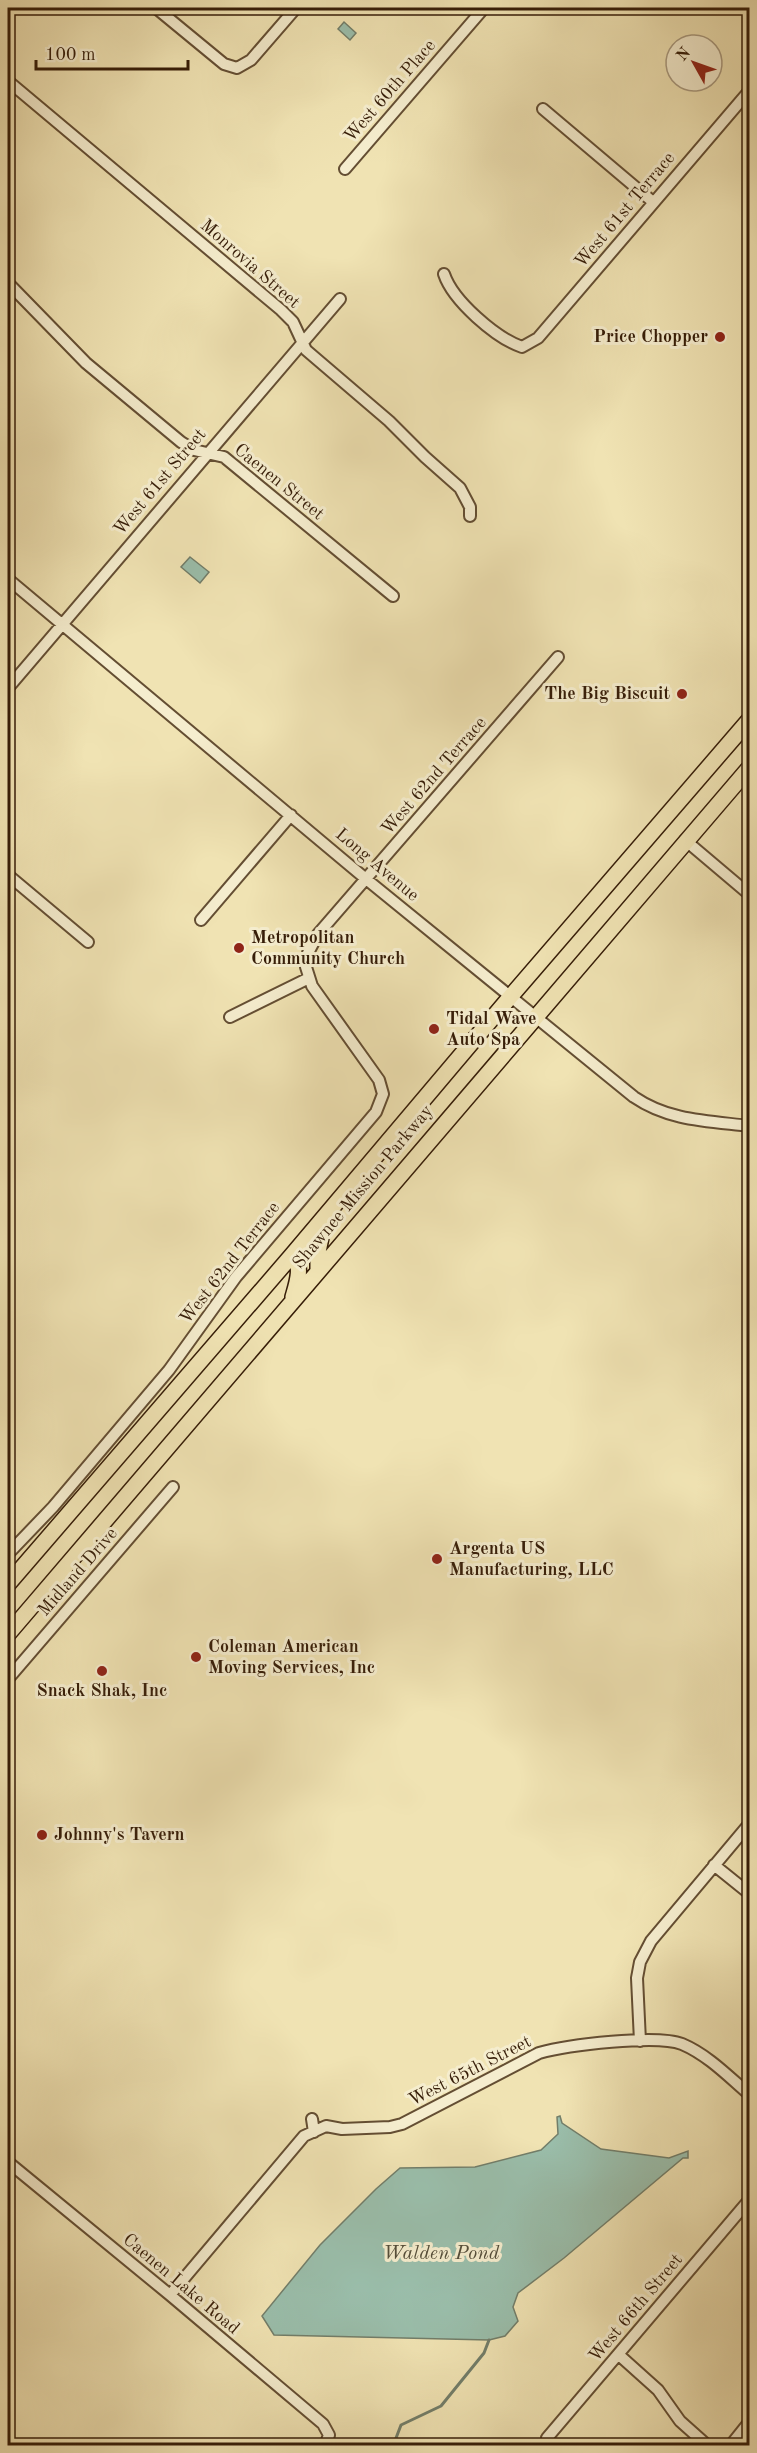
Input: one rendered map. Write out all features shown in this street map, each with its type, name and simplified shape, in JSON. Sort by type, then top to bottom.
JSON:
[{"type":"highway","name":"Shawnee Mission Parkway","points":[[8,1584],[294,1254],[511,996],[750,719]]},
{"type":"highway","name":"Shawnee Mission Parkway","points":[[8,1634],[685,840],[750,767]]},
{"type":"highway","points":[[318,1270],[319,1242],[326,1215]]},
{"type":"highway","points":[[293,1300],[298,1271],[294,1254]]},
{"type":"street","points":[[156,8],[224,64],[237,68],[251,60],[296,8]]},
{"type":"street","name":"West 60th Place","points":[[345,169],[483,8]]},
{"type":"street","name":"Monrovia Street","points":[[8,81],[281,310],[293,322],[306,350],[389,421],[425,458],[460,488],[470,507],[470,516]]},
{"type":"street","name":"West 61st Terrace","points":[[444,274],[454,296],[507,342],[522,347],[538,338],[750,90]]},
{"type":"street","points":[[543,109],[653,202]]},
{"type":"street","name":"Caenen Street","points":[[8,283],[86,363],[181,442],[194,450],[224,457],[393,596]]},
{"type":"street","name":"West 61st Street","points":[[8,688],[340,299]]},
{"type":"street","name":"Long Avenue","points":[[8,579],[366,879],[648,1106],[682,1118],[750,1126]]},
{"type":"street","name":"West 62nd Terrace","points":[[8,1554],[53,1507],[162,1378],[236,1276],[376,1112],[382,1094],[379,1080],[315,991],[309,978],[306,967],[312,942],[558,657]]},
{"type":"street","points":[[201,920],[291,815]]},
{"type":"street","points":[[685,840],[750,895]]},
{"type":"street","points":[[8,875],[88,942]]},
{"type":"street","points":[[230,1017],[309,978]]},
{"type":"street","name":"Midland Drive","points":[[8,1678],[173,1487]]},
{"type":"street","points":[[640,2041],[637,1978],[640,1962],[651,1941],[750,1822]]},
{"type":"street","points":[[714,1865],[750,1894]]},
{"type":"street","name":"West 65th Street","points":[[314,2132],[326,2126],[342,2129],[390,2127],[402,2124],[539,2053],[552,2049],[640,2041],[662,2040],[681,2044],[700,2054],[750,2095]]},
{"type":"street","points":[[170,2295],[304,2136],[314,2132],[312,2119]]},
{"type":"street","name":"Caenen Lake Road","points":[[8,2162],[323,2424],[327,2440]]},
{"type":"street","name":"West 66th Street","points":[[547,2438],[750,2199]]},
{"type":"street","points":[[619,2355],[658,2390],[680,2421],[708,2445]]},
{"type":"street","points":[[730,2445],[750,2421]]},
{"type":"water","points":[[344,22],[356,33],[350,40],[338,29]]},
{"type":"water","points":[[190,557],[209,572],[200,583],[181,567]]},
{"type":"water","name":"Walden Pond","points":[[560,2116],[562,2123],[601,2149],[669,2158],[688,2151],[688,2158],[683,2158],[564,2258],[518,2293],[513,2307],[518,2321],[505,2336],[489,2340],[274,2335],[262,2316],[320,2245],[400,2168],[475,2167],[541,2150],[558,2134],[557,2117]]},
{"type":"waterway","points":[[393,2446],[401,2425],[441,2406],[484,2353],[489,2340]]},
{"type":"place","name":"Price Chopper","points":[[720,337]]},
{"type":"place","name":"The Big Biscuit","points":[[682,694]]},
{"type":"place","name":"Metropolitan Community Church","points":[[239,948]]},
{"type":"place","name":"Tidal Wave Auto Spa","points":[[434,1029]]},
{"type":"place","name":"Argenta US Manufacturing, LLC","points":[[437,1559]]},
{"type":"place","name":"Coleman American Moving Services, Inc","points":[[196,1657]]},
{"type":"place","name":"Snack Shak, Inc","points":[[102,1671]]},
{"type":"place","name":"Johnny's Tavern","points":[[42,1835]]}]
